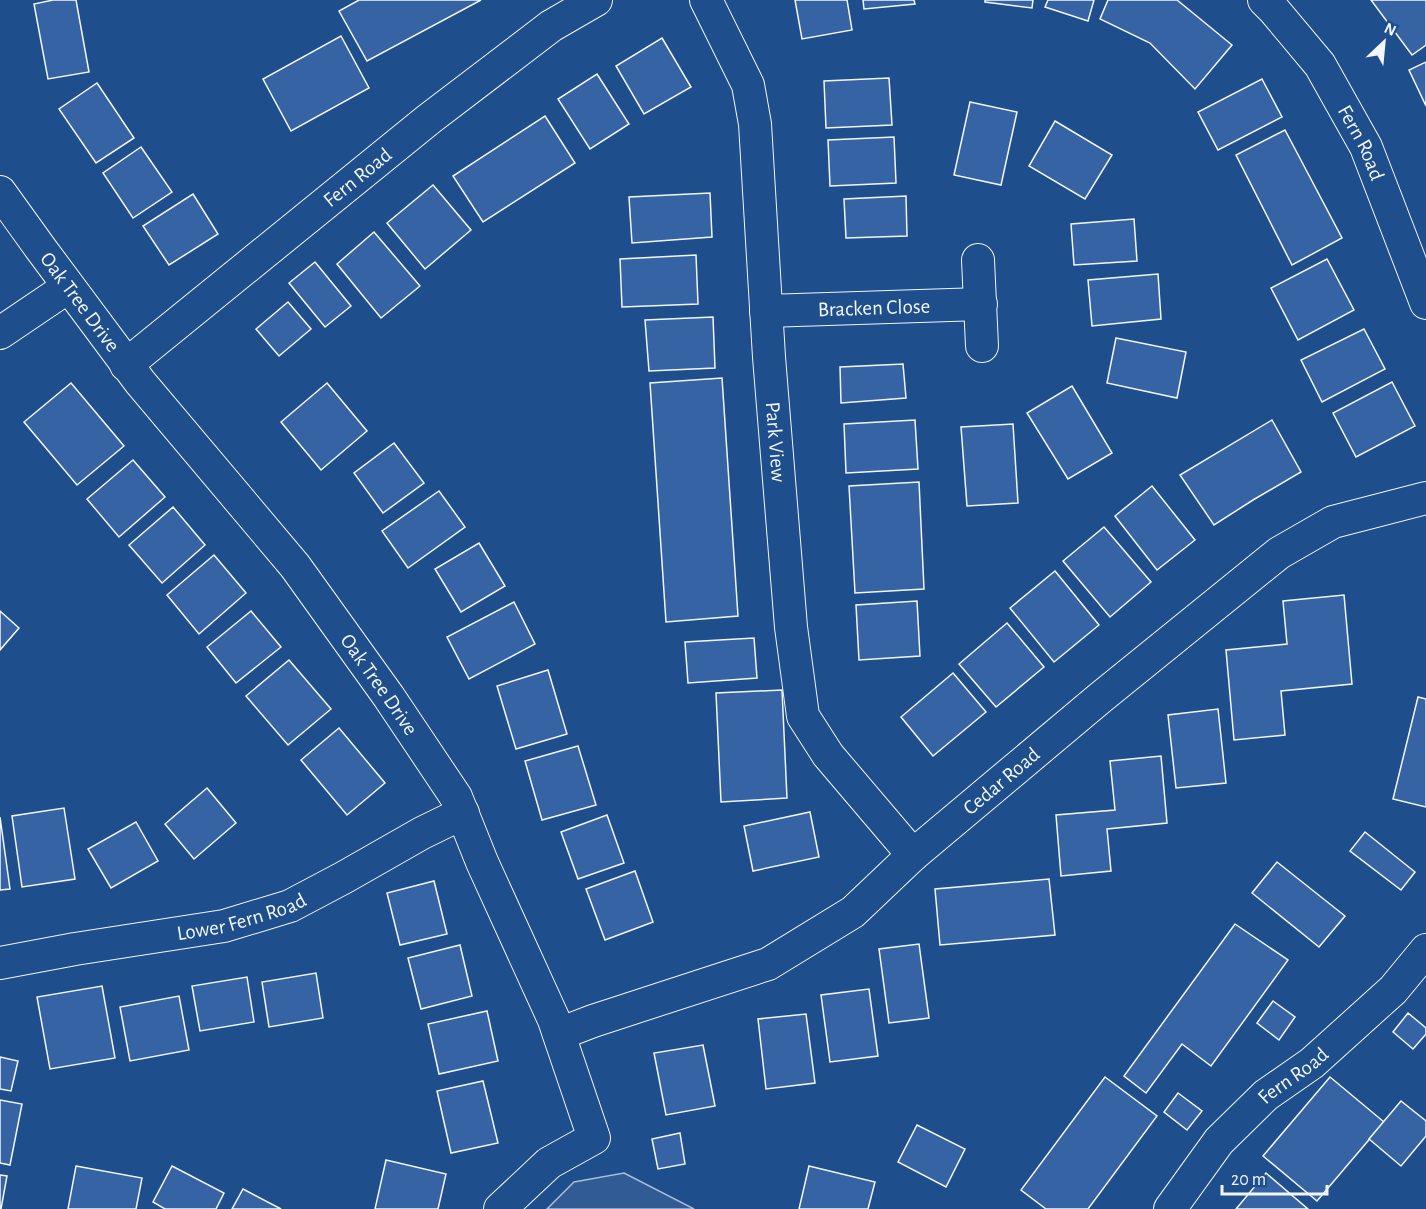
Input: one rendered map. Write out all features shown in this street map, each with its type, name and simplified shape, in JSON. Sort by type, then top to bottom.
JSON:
[{"type":"street","name":"Fern Road","points":[[126,365],[429,119],[551,26],[596,0]]},
{"type":"street","name":"Park View","points":[[706,0],[748,85],[755,124],[766,311],[791,627],[803,716],[828,755],[913,855]]},
{"type":"street","name":"Fern Road","points":[[1264,0],[1320,65],[1366,147],[1426,303]]},
{"type":"street","name":"Oak Tree Drive","points":[[0,192],[126,365],[295,566],[389,697],[456,797],[482,862],[554,1020],[594,1138],[549,1163],[500,1209]]},
{"type":"street","points":[[978,260],[982,346]]},
{"type":"street","points":[[0,333],[68,287]]},
{"type":"street","name":"Bracken Close","points":[[766,311],[981,304]]},
{"type":"street","name":"Cedar Road","points":[[559,1034],[768,964],[853,912],[913,855],[1100,698],[1279,553],[1334,522],[1426,498]]},
{"type":"street","name":"Lower Fern Road","points":[[0,963],[224,926],[290,906],[463,813]]},
{"type":"street","name":"Fern Road","points":[[1170,1209],[1219,1142],[1266,1095],[1312,1063],[1393,990],[1426,950]]},
{"type":"shaded area","points":[[624,1173],[694,1209],[547,1209],[574,1182]]},
{"type":"building","points":[[53,0],[76,0],[89,72],[48,79],[34,4]]},
{"type":"building","points":[[359,0],[481,0],[367,61],[339,11]]},
{"type":"building","points":[[795,0],[847,0],[852,30],[802,39]]},
{"type":"building","points":[[863,0],[914,0],[915,4],[864,9]]},
{"type":"building","points":[[985,0],[1033,0],[1032,8],[985,2]]},
{"type":"building","points":[[1048,0],[1094,0],[1088,21],[1045,7]]},
{"type":"building","points":[[1108,0],[1177,0],[1232,45],[1195,89],[1150,43],[1100,19]]},
{"type":"building","points":[[1371,0],[1426,0],[1426,45],[1412,55]]},
{"type":"building","points":[[341,36],[369,88],[291,131],[263,79]]},
{"type":"building","points":[[662,38],[691,87],[644,114],[616,66]]},
{"type":"building","points":[[1426,62],[1426,106],[1409,70]]},
{"type":"building","points":[[597,74],[629,124],[590,149],[558,99]]},
{"type":"building","points":[[889,78],[892,125],[826,128],[824,81]]},
{"type":"building","points":[[1262,79],[1282,117],[1218,150],[1198,112]]},
{"type":"building","points":[[97,83],[134,138],[96,163],[59,109]]},
{"type":"building","points":[[970,102],[1017,112],[1001,185],[954,175]]},
{"type":"building","points":[[545,116],[575,163],[483,222],[453,176]]},
{"type":"building","points":[[1055,121],[1112,155],[1085,199],[1029,166]]},
{"type":"building","points":[[1285,130],[1342,238],[1292,265],[1236,155]]},
{"type":"building","points":[[894,137],[896,183],[830,186],[828,140]]},
{"type":"building","points":[[141,147],[172,192],[133,218],[103,173]]},
{"type":"building","points":[[433,185],[471,230],[425,269],[387,223]]},
{"type":"building","points":[[710,193],[712,237],[632,243],[629,197]]},
{"type":"building","points":[[193,194],[218,234],[169,265],[143,226]]},
{"type":"building","points":[[906,196],[907,236],[846,238],[844,199]]},
{"type":"building","points":[[1134,219],[1137,261],[1074,265],[1071,224]]},
{"type":"building","points":[[374,232],[420,286],[381,318],[337,264]]},
{"type":"building","points":[[696,255],[698,304],[622,307],[620,259]]},
{"type":"building","points":[[1327,259],[1354,310],[1298,340],[1271,288]]},
{"type":"building","points":[[315,262],[351,306],[325,327],[289,283]]},
{"type":"building","points":[[1158,274],[1161,319],[1092,326],[1088,280]]},
{"type":"building","points":[[288,302],[311,329],[279,356],[256,329]]},
{"type":"building","points":[[713,317],[715,368],[649,371],[645,320]]},
{"type":"building","points":[[1364,329],[1385,369],[1322,402],[1301,360]]},
{"type":"building","points":[[1116,338],[1186,352],[1177,398],[1107,383]]},
{"type":"building","points":[[903,364],[906,398],[841,403],[840,367]]},
{"type":"building","points":[[722,378],[738,616],[666,622],[650,383]]},
{"type":"building","points":[[1392,382],[1415,426],[1356,457],[1333,413]]},
{"type":"building","points":[[71,383],[124,446],[77,485],[24,422]]},
{"type":"building","points":[[327,383],[367,431],[321,470],[281,422]]},
{"type":"building","points":[[1072,386],[1112,453],[1068,479],[1027,413]]},
{"type":"building","points":[[915,420],[918,469],[846,473],[844,424]]},
{"type":"building","points":[[1272,420],[1301,472],[1214,525],[1180,475]]},
{"type":"building","points":[[1013,424],[1018,503],[967,506],[961,427]]},
{"type":"building","points":[[394,443],[424,483],[383,513],[354,473]]},
{"type":"building","points":[[133,460],[165,497],[119,537],[87,499]]},
{"type":"building","points":[[919,482],[924,589],[855,593],[849,486]]},
{"type":"building","points":[[1152,486],[1195,540],[1157,570],[1115,516]]},
{"type":"building","points":[[439,491],[465,527],[408,568],[382,531]]},
{"type":"building","points":[[173,507],[205,545],[162,583],[129,545]]},
{"type":"building","points":[[1104,527],[1151,582],[1110,617],[1063,561]]},
{"type":"building","points":[[479,543],[505,586],[461,612],[435,569]]},
{"type":"building","points":[[214,555],[246,593],[199,634],[167,595]]},
{"type":"building","points":[[1055,571],[1099,625],[1054,662],[1010,608]]},
{"type":"building","points":[[1344,595],[1352,684],[1281,691],[1285,735],[1234,740],[1226,650],[1287,644],[1283,601]]},
{"type":"building","points":[[917,601],[920,656],[859,660],[856,605]]},
{"type":"building","points":[[514,602],[535,644],[469,679],[447,637]]},
{"type":"building","points":[[0,611],[19,628],[0,650]]},
{"type":"building","points":[[251,611],[281,647],[236,683],[207,647]]},
{"type":"building","points":[[1007,623],[1044,667],[996,707],[959,664]]},
{"type":"building","points":[[754,638],[757,678],[688,683],[685,642]]},
{"type":"building","points":[[289,660],[331,709],[288,745],[246,696]]},
{"type":"building","points":[[548,670],[567,734],[516,749],[497,686]]},
{"type":"building","points":[[953,673],[986,712],[933,756],[901,717]]},
{"type":"building","points":[[782,690],[787,798],[721,802],[716,693]]},
{"type":"building","points":[[1418,697],[1426,699],[1426,807],[1393,799]]},
{"type":"building","points":[[1218,709],[1226,783],[1176,788],[1168,715]]},
{"type":"building","points":[[339,728],[385,783],[347,815],[301,760]]},
{"type":"building","points":[[578,746],[596,805],[542,820],[525,761]]},
{"type":"building","points":[[1161,756],[1167,823],[1107,829],[1111,871],[1061,876],[1056,815],[1115,810],[1110,761]]},
{"type":"building","points":[[207,788],[236,823],[194,859],[165,824]]},
{"type":"building","points":[[64,808],[75,879],[22,887],[12,816]]},
{"type":"building","points":[[810,812],[819,857],[753,871],[744,826]]},
{"type":"building","points":[[607,815],[624,863],[578,879],[561,832]]},
{"type":"building","points":[[0,817],[10,889],[0,890]]},
{"type":"building","points":[[136,822],[158,861],[111,888],[88,849]]},
{"type":"building","points":[[1365,832],[1415,872],[1401,890],[1350,851]]},
{"type":"building","points":[[1277,862],[1345,916],[1319,947],[1252,893]]},
{"type":"building","points":[[635,871],[653,922],[605,940],[586,889]]},
{"type":"building","points":[[1049,879],[1055,935],[940,945],[935,889]]},
{"type":"building","points":[[434,881],[447,934],[400,945],[387,893]]},
{"type":"building","points":[[1235,924],[1288,960],[1211,1066],[1182,1044],[1146,1093],[1124,1076]]},
{"type":"building","points":[[919,944],[929,1018],[889,1023],[879,949]]},
{"type":"building","points":[[460,945],[472,996],[421,1009],[408,958]]},
{"type":"building","points":[[316,973],[323,1018],[269,1027],[262,982]]},
{"type":"building","points":[[247,977],[254,1022],[200,1031],[192,986]]},
{"type":"building","points":[[102,986],[115,1058],[50,1069],[37,997]]},
{"type":"building","points":[[869,989],[878,1056],[830,1062],[821,995]]},
{"type":"building","points":[[179,996],[189,1050],[130,1061],[120,1007]]},
{"type":"building","points":[[1273,1001],[1295,1017],[1279,1040],[1257,1023]]},
{"type":"building","points":[[487,1011],[498,1061],[439,1074],[428,1024]]},
{"type":"building","points":[[1408,1013],[1426,1028],[1426,1034],[1413,1049],[1393,1032]]},
{"type":"building","points":[[806,1014],[815,1083],[766,1089],[758,1019]]},
{"type":"building","points":[[703,1045],[715,1106],[666,1115],[654,1053]]},
{"type":"building","points":[[0,1057],[18,1061],[11,1091],[0,1089]]},
{"type":"building","points":[[1105,1077],[1157,1116],[1088,1209],[1046,1209],[1021,1190]]},
{"type":"building","points":[[1330,1077],[1384,1122],[1317,1201],[1263,1156]]},
{"type":"building","points":[[483,1081],[498,1143],[451,1153],[437,1091]]},
{"type":"building","points":[[1178,1093],[1202,1111],[1187,1130],[1164,1112]]},
{"type":"building","points":[[0,1100],[22,1104],[10,1165],[0,1163]]},
{"type":"building","points":[[1401,1101],[1426,1121],[1426,1136],[1401,1166],[1369,1139]]},
{"type":"building","points":[[917,1125],[965,1149],[946,1187],[898,1162]]},
{"type":"building","points":[[680,1133],[685,1164],[658,1169],[652,1139]]},
{"type":"building","points":[[386,1160],[446,1174],[438,1209],[375,1209]]},
{"type":"building","points":[[76,1166],[142,1178],[136,1209],[68,1209]]},
{"type":"building","points":[[172,1166],[224,1193],[216,1209],[165,1209],[153,1202]]},
{"type":"building","points":[[809,1166],[875,1182],[868,1209],[799,1209]]},
{"type":"building","points":[[1266,1173],[1308,1209],[1236,1209]]},
{"type":"building","points":[[0,1175],[7,1176],[1,1209],[0,1209]]},
{"type":"building","points":[[243,1189],[281,1209],[232,1209]]}]
